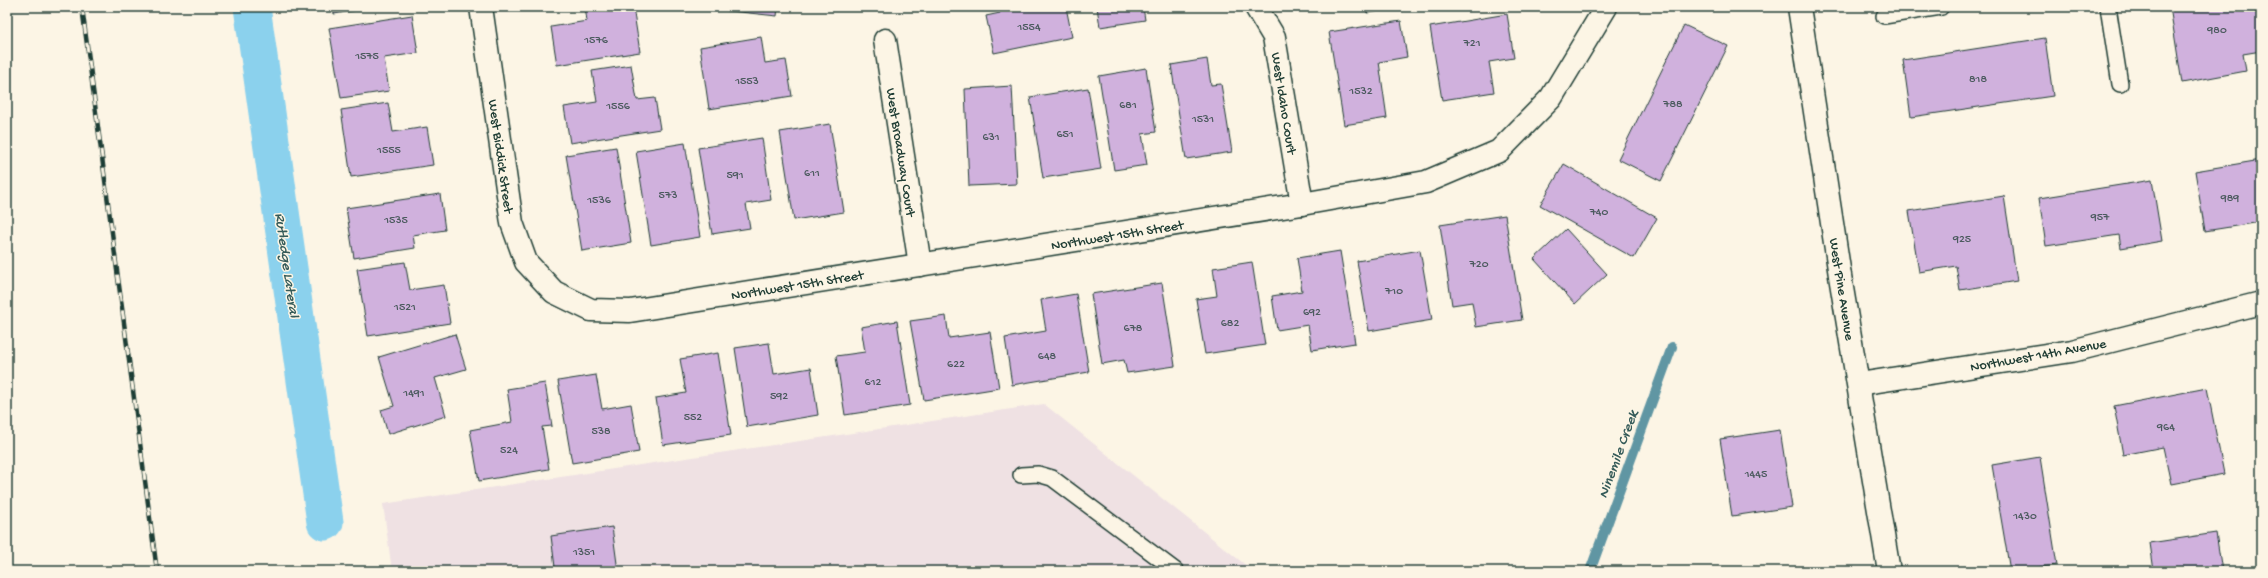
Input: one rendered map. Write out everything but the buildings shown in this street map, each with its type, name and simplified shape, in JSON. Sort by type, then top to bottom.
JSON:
[{"type":"street","name":"West Biddick Street","points":[[481,7],[512,223],[526,262],[554,292]]},
{"type":"street","name":"West Idaho Court","points":[[1256,7],[1274,37],[1302,204]]},
{"type":"street","name":"Northwest 15th Street","points":[[554,292],[591,310],[630,311],[1302,204],[1426,182],[1498,151],[1551,98],[1606,7]]},
{"type":"street","name":"West Pine Avenue","points":[[1799,7],[1841,282],[1889,571]]},
{"type":"street","name":"West Broadway Court","points":[[885,40],[920,265]]},
{"type":"street","name":"Northwest 14th Avenue","points":[[1859,384],[2072,351],[2261,303]]},
{"type":"lane","points":[[1884,16],[1941,7]]},
{"type":"lane","points":[[2108,7],[2120,84]]},
{"type":"lane","points":[[1021,475],[1038,474],[1052,478],[1176,571]]},
{"type":"shaded area","points":[[1044,404],[1253,571],[392,571],[383,504]]},
{"type":"waterway","name":"Rutledge Lateral","points":[[252,7],[325,522]]},
{"type":"waterway","name":"Ninemile Creek","points":[[1590,571],[1672,347]]},
{"type":"railway","points":[[82,7],[157,571]]}]
